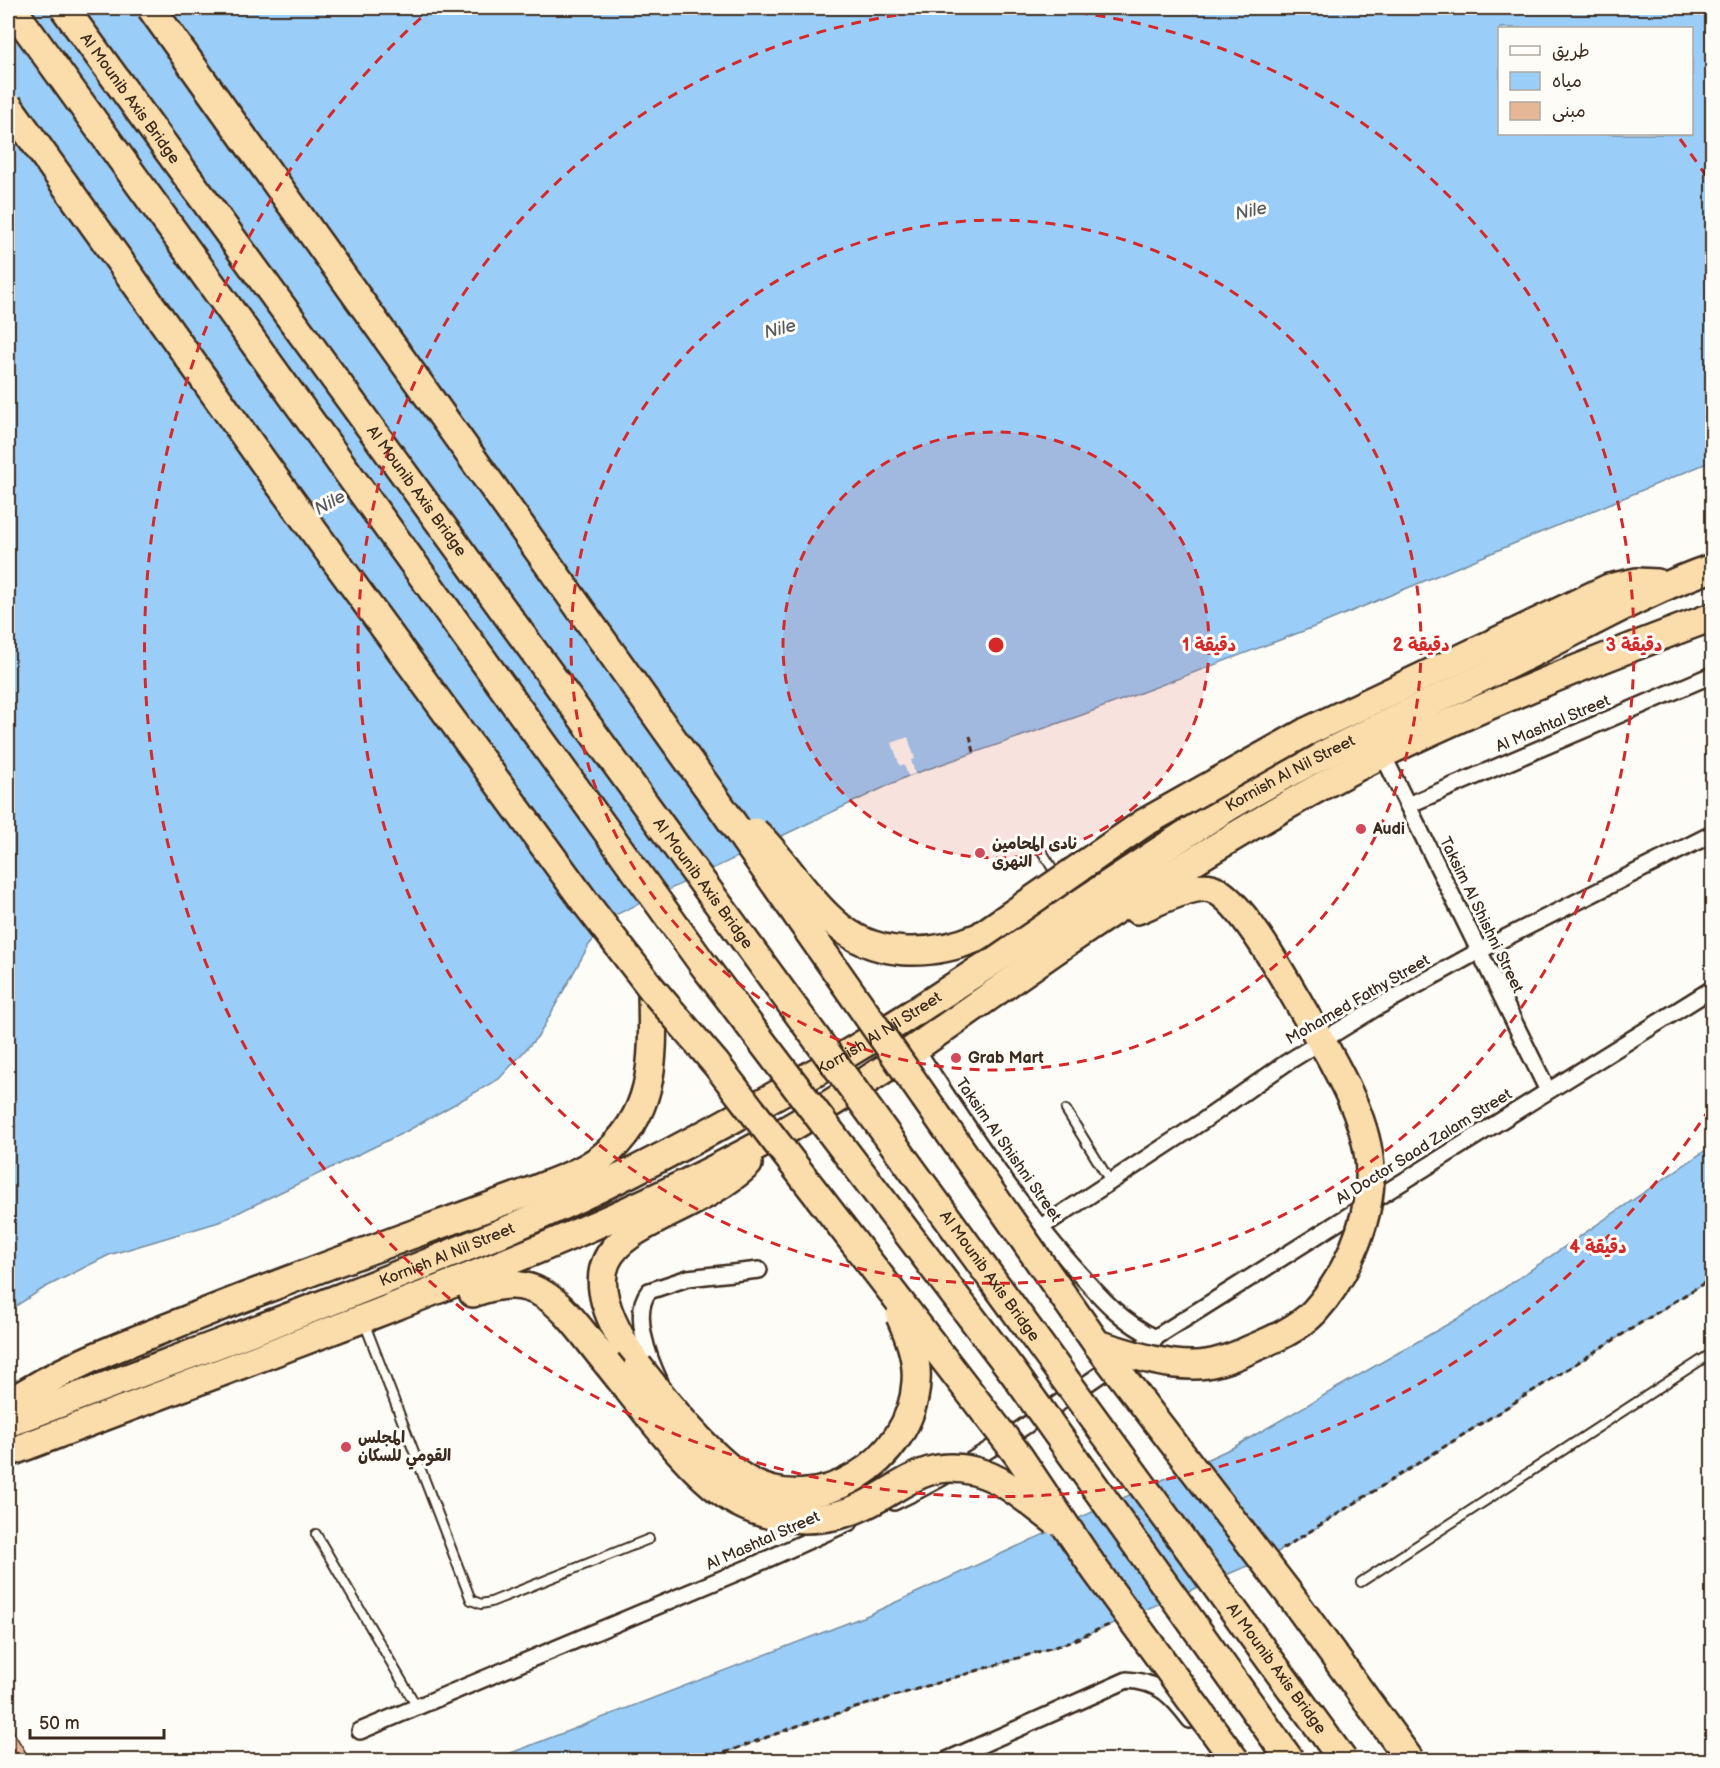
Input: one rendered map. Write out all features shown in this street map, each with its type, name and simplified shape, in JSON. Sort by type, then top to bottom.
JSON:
[{"type":"highway","points":[[12,8],[702,963],[1013,1372],[1290,1761]]},
{"type":"highway","name":"Al Mounib Axis Bridge","points":[[64,8],[1343,1761]]},
{"type":"highway","points":[[152,8],[720,805],[1097,1344],[1290,1594],[1410,1761]]},
{"type":"highway","points":[[8,105],[274,477],[652,989],[716,1064],[1017,1455],[1068,1531],[1235,1761]]},
{"type":"highway","name":"Kornish Al Nil Street","points":[[8,1453],[559,1242],[650,1201],[771,1139],[916,1049],[1084,917],[1232,806],[1297,769],[1667,584],[1713,568]]},
{"type":"highway","points":[[720,805],[768,844],[832,921],[852,936],[902,951],[928,952],[954,947],[979,937],[1144,823],[1306,732],[1610,588],[1637,582],[1667,584]]},
{"type":"highway","name":"Kornish Al Nil Street","points":[[8,1423],[404,1272],[511,1228],[607,1184],[714,1129],[1084,917],[1156,884],[1281,809],[1383,754],[1520,691],[1713,617]]},
{"type":"highway","points":[[1084,917],[1191,889],[1210,888],[1228,897],[1249,924],[1324,1046],[1355,1107],[1365,1141],[1370,1178],[1366,1213],[1352,1251],[1335,1284],[1313,1313],[1275,1339],[1232,1358],[1196,1365],[1163,1362],[1097,1344]]},
{"type":"highway","points":[[8,1404],[40,1382],[67,1368],[221,1306],[526,1193],[573,1174],[600,1158],[623,1137],[640,1110],[650,1081],[652,989]]},
{"type":"highway","points":[[771,1139],[756,1158],[730,1180],[631,1234],[611,1251],[601,1275],[603,1301],[616,1334],[638,1366],[688,1426],[745,1479],[776,1491],[810,1492],[842,1485],[871,1468],[894,1444],[910,1415],[916,1382],[913,1349],[901,1318],[869,1260]]},
{"type":"highway","points":[[367,1317],[403,1316],[437,1308],[498,1284],[528,1286],[555,1301],[702,1475],[736,1502],[757,1511],[800,1519],[843,1514],[864,1506],[919,1473],[956,1468],[993,1478],[1068,1531]]},
{"type":"street","name":"Al Mashtal Street","points":[[1408,805],[1713,675]]},
{"type":"street","name":"Taksim Al Shishni Street","points":[[1383,754],[1548,1091]]},
{"type":"street","name":"Mohamed Fathy Street","points":[[1040,1228],[1110,1181],[1479,951],[1713,834]]},
{"type":"street","name":"Al Doctor Saad Zalam Street","points":[[1156,1338],[1713,989]]},
{"type":"street","name":"Taksim Al Shishni Street","points":[[916,1049],[996,1170],[1040,1228],[1122,1319],[1156,1338]]},
{"type":"street","points":[[759,1270],[688,1278],[649,1291],[641,1310],[647,1344],[657,1376],[673,1406],[714,1460],[741,1480],[771,1496],[831,1500],[837,1504],[846,1524]]},
{"type":"street","name":"Al Mashtal Street","points":[[360,1731],[750,1568],[919,1491],[986,1451],[1156,1338]]},
{"type":"street","points":[[947,1761],[1127,1680],[1147,1681],[1164,1690],[1181,1708],[1220,1761]]},
{"type":"lane","points":[[1035,840],[1084,917]]},
{"type":"lane","points":[[1066,1110],[1110,1181]]},
{"type":"lane","points":[[367,1317],[471,1600],[481,1604],[491,1602],[649,1539]]},
{"type":"lane","points":[[1360,1582],[1713,1353]]},
{"type":"lane","points":[[316,1534],[417,1707]]},
{"type":"path","points":[[970,736],[975,752]]},
{"type":"path","points":[[1273,1555],[1713,1278]]},
{"type":"path","points":[[705,1761],[800,1725],[1067,1643],[1110,1624]]},
{"type":"water","name":"Nile","points":[[8,8],[1712,8],[1712,461],[1314,627],[1082,715],[908,776],[613,916],[589,945],[539,1035],[499,1079],[407,1131],[219,1222],[109,1255],[44,1288],[8,1311]]},
{"type":"water","points":[[1712,1146],[1712,1278],[1273,1555],[1067,1643],[800,1725],[705,1760],[493,1760],[868,1615],[1234,1447],[1469,1312]]},
{"type":"pier","points":[[908,737],[915,759],[911,760],[915,774],[908,776],[904,764],[900,766],[892,743]]},
{"type":"building","points":[[8,1723],[31,1761],[8,1761]]},
{"type":"place","name":"Audi","points":[[1361,829]]},
{"type":"place","name":"نادى المحامين النهرى","points":[[980,853]]},
{"type":"place","name":"Grab Mart","points":[[956,1058]]},
{"type":"place","name":"المجلس القومي للسكان","points":[[346,1447]]}]
